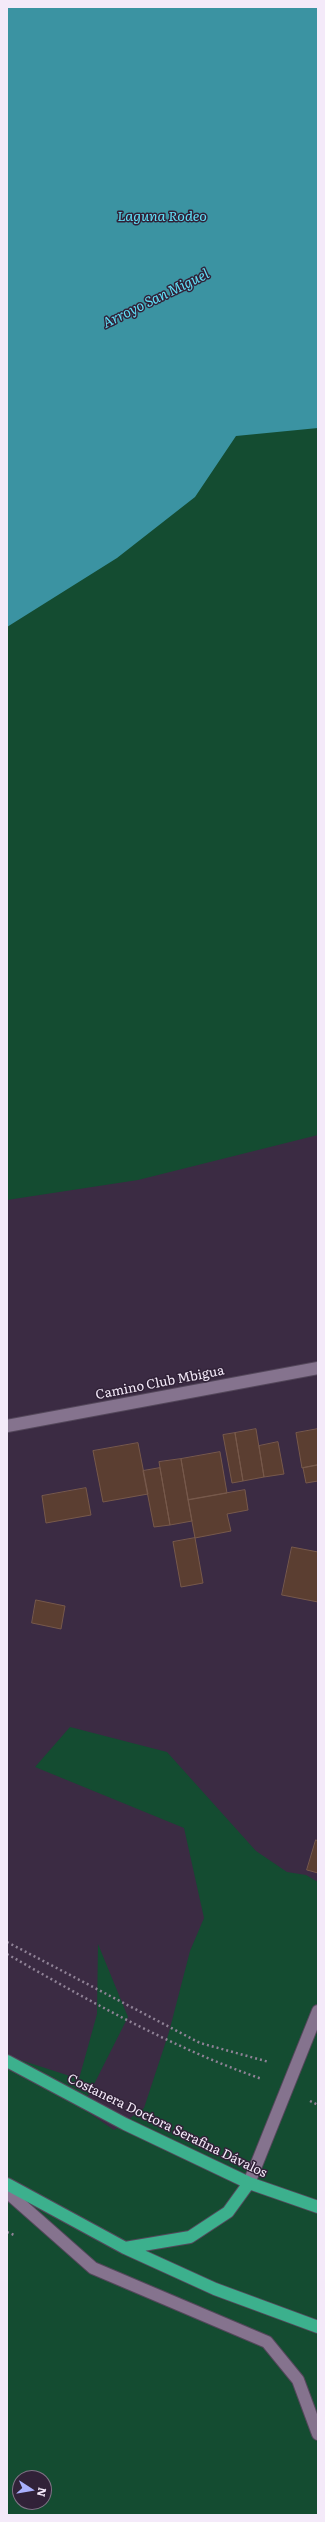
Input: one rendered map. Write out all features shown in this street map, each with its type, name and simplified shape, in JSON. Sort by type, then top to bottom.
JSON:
[{"type":"highway","name":"Costanera Doctora Serafina Dávalos","points":[[7,2061],[124,2124],[249,2183],[318,2207]]},
{"type":"highway","points":[[124,2248],[190,2237],[228,2212],[249,2183]]},
{"type":"highway","points":[[7,2184],[124,2248],[215,2289],[318,2326]]},
{"type":"street","name":"Camino Club Mbigua","points":[[7,1426],[318,1368]]},
{"type":"street","points":[[249,2183],[286,2088],[318,2012]]},
{"type":"street","points":[[7,2192],[93,2268],[267,2342],[298,2380],[318,2434]]},
{"type":"path","points":[[7,1942],[200,2043],[294,2069]]},
{"type":"path","points":[[7,1954],[83,1997],[215,2062],[286,2088],[318,2105]]},
{"type":"green space","points":[[7,7],[318,7],[318,1135],[138,1180],[7,1200]]},
{"type":"green space","points":[[70,1727],[167,1752],[256,1851],[287,1872],[306,1875],[318,1882],[318,2515],[7,2515],[7,1998],[8,2056],[79,2079],[97,2014],[98,1944],[128,2017],[82,2108],[114,2130],[144,2108],[169,2032],[190,1951],[204,1918],[184,1828],[35,1767]]},
{"type":"water","name":"Laguna Rodeo","points":[[7,7],[318,7],[318,428],[236,436],[195,497],[117,558],[7,627]]},
{"type":"building","points":[[256,1429],[264,1477],[243,1481],[235,1433]]},
{"type":"building","points":[[318,1429],[318,1465],[302,1468],[296,1433]]},
{"type":"building","points":[[235,1433],[243,1481],[232,1483],[223,1435]]},
{"type":"building","points":[[278,1442],[284,1474],[264,1477],[259,1446]]},
{"type":"building","points":[[138,1443],[148,1494],[103,1502],[93,1451]]},
{"type":"building","points":[[220,1452],[227,1493],[188,1500],[181,1459]]},
{"type":"building","points":[[181,1459],[192,1521],[170,1525],[159,1462]]},
{"type":"building","points":[[318,1465],[318,1481],[306,1483],[303,1468]]},
{"type":"building","points":[[160,1468],[170,1525],[154,1527],[143,1471]]},
{"type":"building","points":[[86,1488],[91,1515],[46,1523],[42,1496]]},
{"type":"building","points":[[245,1490],[248,1510],[227,1514],[231,1531],[195,1538],[188,1500]]},
{"type":"building","points":[[195,1538],[203,1583],[181,1587],[173,1542]]},
{"type":"building","points":[[292,1547],[318,1552],[318,1602],[282,1595]]},
{"type":"building","points":[[36,1600],[65,1606],[61,1629],[32,1623]]},
{"type":"building","points":[[316,1840],[318,1841],[318,1873],[307,1870]]},
{"type":"water label","name":"Arroyo San Miguel","points":[[156,299]]}]
